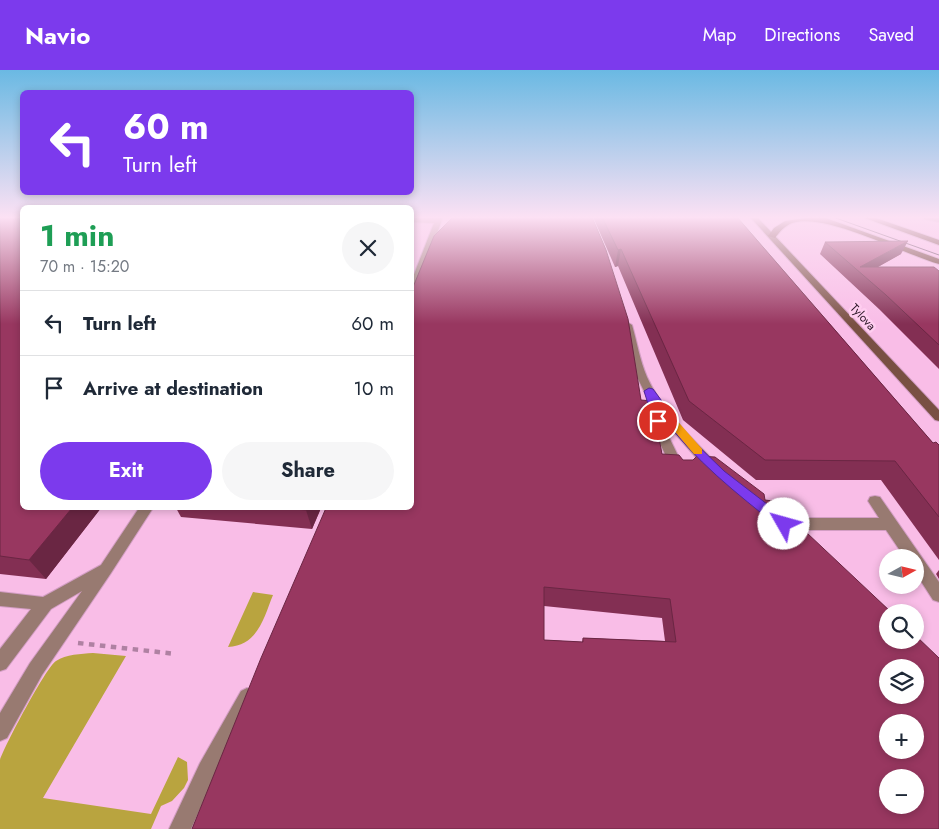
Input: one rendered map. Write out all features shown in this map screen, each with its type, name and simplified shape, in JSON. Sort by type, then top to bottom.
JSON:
[{"type":"main road","points":[[912,252],[939,262]]},
{"type":"street","name":"Tylova","points":[[788,252],[939,417]]},
{"type":"lane","points":[[414,286],[427,252]]},
{"type":"lane","points":[[623,312],[662,435],[681,475]]},
{"type":"lane","points":[[649,391],[682,436],[719,474]]},
{"type":"lane","points":[[875,501],[907,549]]},
{"type":"lane","points":[[0,731],[36,669],[145,510]]},
{"type":"lane","points":[[770,513],[784,524],[890,524]]},
{"type":"lane","points":[[0,663],[46,604],[106,569]]},
{"type":"lane","points":[[924,573],[939,595]]},
{"type":"lane","points":[[0,599],[46,604]]},
{"type":"lane","points":[[180,829],[207,770],[256,681]]},
{"type":"path","points":[[56,641],[176,654]]},
{"type":"shaded area","points":[[253,592],[273,595],[263,621],[253,636],[246,642],[228,647]]},
{"type":"shaded area","points":[[93,653],[126,656],[43,798],[151,814],[178,757],[187,762],[188,780],[184,788],[172,801],[161,806],[151,829],[0,829],[0,760],[17,725],[44,677],[56,661],[69,656]]},
{"type":"building","points":[[0,252],[20,252],[20,510],[70,510],[29,560],[0,556]]},
{"type":"building","points":[[427,252],[607,252],[628,319],[641,400],[652,401],[662,454],[679,455],[683,460],[693,460],[697,456],[715,457],[764,494],[765,500],[773,501],[882,604],[879,604],[879,649],[924,649],[924,644],[939,658],[939,829],[192,829],[261,658],[325,510],[414,510],[414,285]],"holes":[[[544,587],[670,599],[676,642],[583,638],[583,642],[544,640]]]},
{"type":"building","points":[[623,252],[768,252],[933,443],[936,442],[939,445],[939,517],[895,461],[765,460],[689,401]]},
{"type":"building","points":[[837,252],[887,252],[860,267],[934,267],[939,271],[939,345]]},
{"type":"tram line","points":[[932,252],[939,255]]},
{"type":"slow traffic","points":[[669,418],[682,436],[698,452]]},
{"type":"route","points":[[658,421],[649,391],[682,436],[719,474],[784,524]]}]
